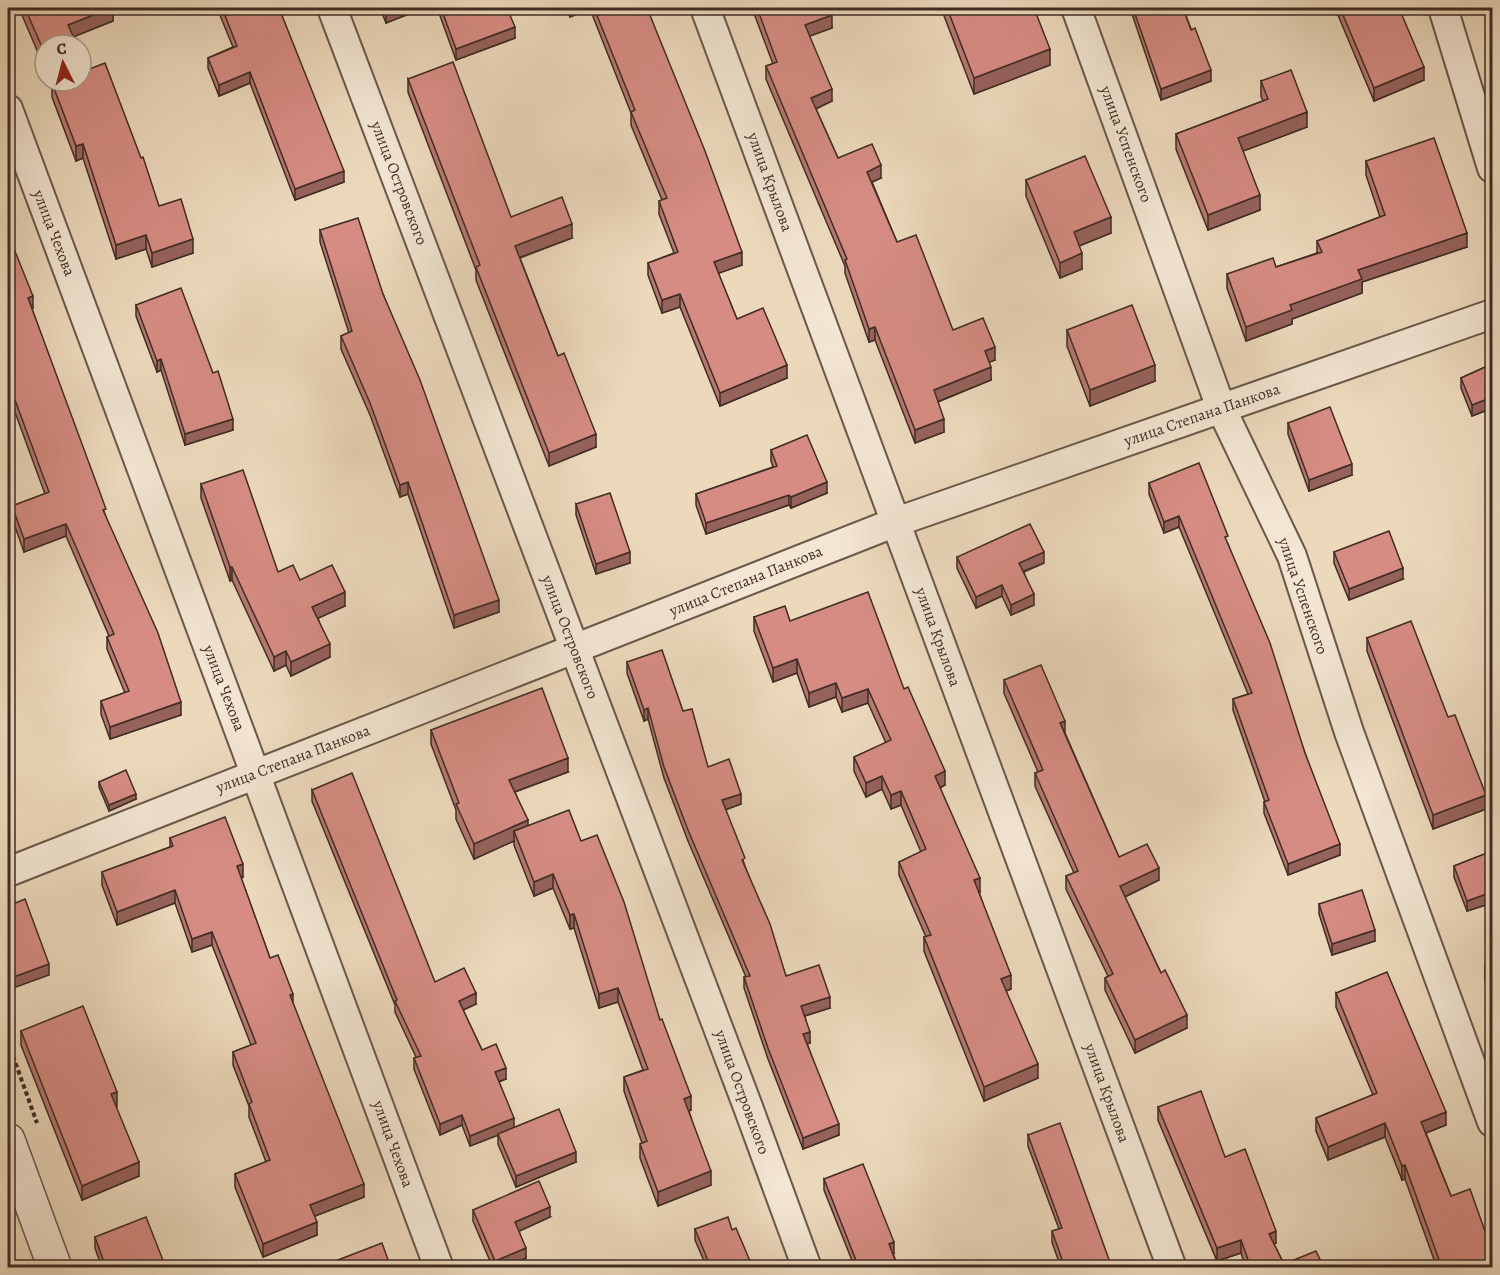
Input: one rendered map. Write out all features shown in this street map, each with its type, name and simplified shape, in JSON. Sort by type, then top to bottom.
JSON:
[{"type":"street","name":"улица Островского","points":[[332,8],[807,1268]]},
{"type":"street","name":"улица Крылова","points":[[705,8],[1172,1268]]},
{"type":"street","name":"улица Успенского","points":[[1076,8],[1221,408],[1292,556],[1348,732],[1492,1122]]},
{"type":"street","points":[[1443,8],[1492,168]]},
{"type":"street","name":"улица Чехова","points":[[8,109],[439,1268]]},
{"type":"street","name":"улица Степана Панкова","points":[[8,872],[896,522],[1492,314]]},
{"type":"street","points":[[8,1140],[55,1268]]},
{"type":"building","points":[[25,8],[111,8],[68,25],[72,33],[36,33]]},
{"type":"building","points":[[222,8],[279,8],[344,171],[295,189],[250,72],[219,85],[208,58],[237,46]]},
{"type":"building","points":[[384,8],[397,8],[386,12]]},
{"type":"building","points":[[441,8],[507,8],[515,27],[456,49]]},
{"type":"building","points":[[594,8],[647,8],[705,151],[742,252],[714,262],[737,319],[763,308],[787,365],[720,393],[680,294],[662,300],[648,263],[678,252],[659,201],[667,198],[631,112],[635,110]]},
{"type":"building","points":[[757,8],[829,8],[832,15],[805,25],[832,89],[811,98],[838,158],[872,144],[881,165],[867,172],[897,242],[916,235],[953,330],[983,318],[995,347],[985,351],[991,367],[934,390],[944,419],[915,430],[875,327],[869,329],[845,260],[847,259],[766,66],[777,62]]},
{"type":"building","points":[[947,8],[1034,8],[1050,49],[974,78]]},
{"type":"building","points":[[1133,8],[1183,8],[1191,30],[1195,28],[1211,70],[1161,89]]},
{"type":"building","points":[[1340,8],[1399,8],[1424,67],[1374,88]]},
{"type":"building","points":[[453,62],[511,217],[562,197],[572,224],[515,246],[558,356],[564,353],[596,434],[549,453],[476,267],[480,265],[408,79]]},
{"type":"building","points":[[105,63],[141,158],[143,157],[159,206],[181,199],[193,239],[152,253],[146,235],[116,245],[83,144],[76,146],[56,93],[93,93],[93,68]]},
{"type":"building","points":[[1291,70],[1307,112],[1238,138],[1260,195],[1208,215],[1176,134],[1268,99],[1261,81]]},
{"type":"building","points":[[1434,138],[1467,233],[1358,270],[1362,279],[1290,305],[1292,310],[1246,327],[1227,274],[1273,258],[1276,267],[1322,252],[1317,241],[1385,215],[1366,161]]},
{"type":"building","points":[[1085,156],[1111,217],[1074,232],[1082,253],[1060,263],[1026,180]]},
{"type":"building","points":[[358,218],[383,294],[420,380],[499,600],[454,615],[408,482],[400,485],[370,403],[341,336],[352,331],[320,230]]},
{"type":"building","points":[[8,234],[33,296],[28,298],[106,509],[103,510],[158,633],[181,702],[110,727],[101,701],[129,691],[107,637],[114,634],[66,524],[24,539],[12,506],[49,492],[8,381]]},
{"type":"building","points":[[181,288],[213,373],[218,371],[233,419],[185,434],[161,359],[157,361],[136,305]]},
{"type":"building","points":[[1132,305],[1155,365],[1090,390],[1067,330]]},
{"type":"building","points":[[1492,364],[1492,404],[1490,398],[1472,405],[1461,378]]},
{"type":"building","points":[[1330,407],[1352,464],[1309,480],[1288,423]]},
{"type":"building","points":[[807,435],[827,482],[791,497],[789,495],[706,523],[696,494],[777,466],[771,450]]},
{"type":"building","points":[[1199,463],[1228,536],[1225,537],[1270,643],[1305,753],[1340,844],[1288,864],[1264,802],[1269,800],[1233,699],[1252,693],[1179,516],[1164,522],[1149,483]]},
{"type":"building","points":[[243,470],[278,572],[293,565],[300,580],[332,565],[345,592],[312,607],[330,644],[291,662],[286,651],[274,657],[230,567],[201,484]]},
{"type":"building","points":[[610,493],[630,552],[596,564],[576,504]]},
{"type":"building","points":[[1030,524],[1044,552],[1019,563],[1034,594],[1011,605],[1002,585],[976,597],[957,557]]},
{"type":"building","points":[[1389,531],[1403,568],[1349,589],[1334,552]]},
{"type":"building","points":[[868,592],[904,689],[908,687],[945,771],[935,776],[980,878],[974,880],[1011,975],[1001,979],[1038,1064],[984,1087],[924,937],[931,935],[899,862],[926,849],[901,791],[891,795],[882,776],[866,783],[854,757],[891,740],[868,689],[842,698],[836,683],[809,693],[797,659],[773,668],[754,617],[785,606],[790,621]]},
{"type":"building","points":[[1411,621],[1448,717],[1455,715],[1486,795],[1433,815],[1367,638]]},
{"type":"building","points":[[662,650],[683,711],[692,709],[708,767],[729,759],[741,794],[722,800],[745,858],[742,860],[770,924],[786,976],[819,965],[830,997],[801,1006],[810,1032],[803,1034],[839,1124],[803,1138],[768,1048],[744,977],[750,976],[688,830],[664,767],[648,708],[644,710],[627,662]]},
{"type":"building","points":[[1041,665],[1065,721],[1060,723],[1119,857],[1147,844],[1159,868],[1120,886],[1161,973],[1165,970],[1187,1015],[1135,1040],[1105,978],[1113,974],[1066,876],[1078,871],[1035,773],[1043,770],[1004,680]]},
{"type":"building","points":[[542,688],[568,758],[509,780],[528,820],[474,844],[456,804],[459,803],[431,730]]},
{"type":"building","points":[[126,770],[136,794],[109,805],[99,782]]},
{"type":"building","points":[[352,773],[435,982],[464,968],[476,993],[459,1001],[482,1050],[496,1044],[506,1068],[495,1072],[514,1118],[470,1136],[462,1115],[440,1124],[414,1058],[421,1056],[395,1001],[397,1000],[312,790]]},
{"type":"building","points":[[569,810],[581,841],[597,835],[624,902],[660,1020],[662,1019],[691,1096],[684,1099],[711,1171],[658,1192],[640,1144],[647,1141],[624,1077],[648,1069],[618,988],[599,994],[574,914],[570,915],[553,874],[534,882],[514,831]]},
{"type":"building","points":[[225,817],[243,864],[237,866],[270,958],[278,955],[293,994],[290,995],[364,1184],[310,1205],[317,1222],[263,1244],[235,1174],[270,1160],[233,1052],[256,1043],[212,932],[192,939],[175,890],[117,912],[102,872],[173,846],[170,838]]},
{"type":"building","points":[[1492,851],[1492,892],[1467,901],[1454,866]]},
{"type":"building","points":[[1362,890],[1375,930],[1332,944],[1319,904]]},
{"type":"building","points":[[25,899],[49,964],[8,979],[8,906]]},
{"type":"building","points":[[1492,963],[1492,984],[1485,966]]},
{"type":"building","points":[[1387,972],[1446,1112],[1421,1122],[1451,1196],[1470,1189],[1492,1251],[1492,1268],[1442,1268],[1405,1165],[1402,1166],[1385,1123],[1328,1147],[1316,1118],[1377,1093],[1336,993]]},
{"type":"building","points":[[83,1006],[117,1092],[111,1094],[139,1162],[82,1186],[21,1031]]},
{"type":"building","points":[[1201,1091],[1225,1157],[1245,1149],[1276,1231],[1269,1234],[1284,1264],[1316,1251],[1324,1268],[1251,1268],[1241,1240],[1217,1248],[1158,1107]]},
{"type":"building","points":[[559,1109],[576,1152],[516,1176],[498,1134]]},
{"type":"building","points":[[1060,1123],[1112,1268],[1065,1268],[1052,1231],[1062,1228],[1028,1135]]},
{"type":"building","points":[[863,1164],[894,1242],[889,1244],[898,1268],[859,1268],[824,1179]]},
{"type":"building","points":[[539,1181],[550,1207],[515,1222],[526,1248],[495,1261],[473,1210]]},
{"type":"building","points":[[146,1217],[166,1268],[106,1268],[95,1237]]},
{"type":"building","points":[[728,1217],[732,1230],[736,1228],[753,1268],[711,1268],[695,1229]]},
{"type":"building","points":[[382,1243],[391,1268],[341,1268],[338,1260]]}]
